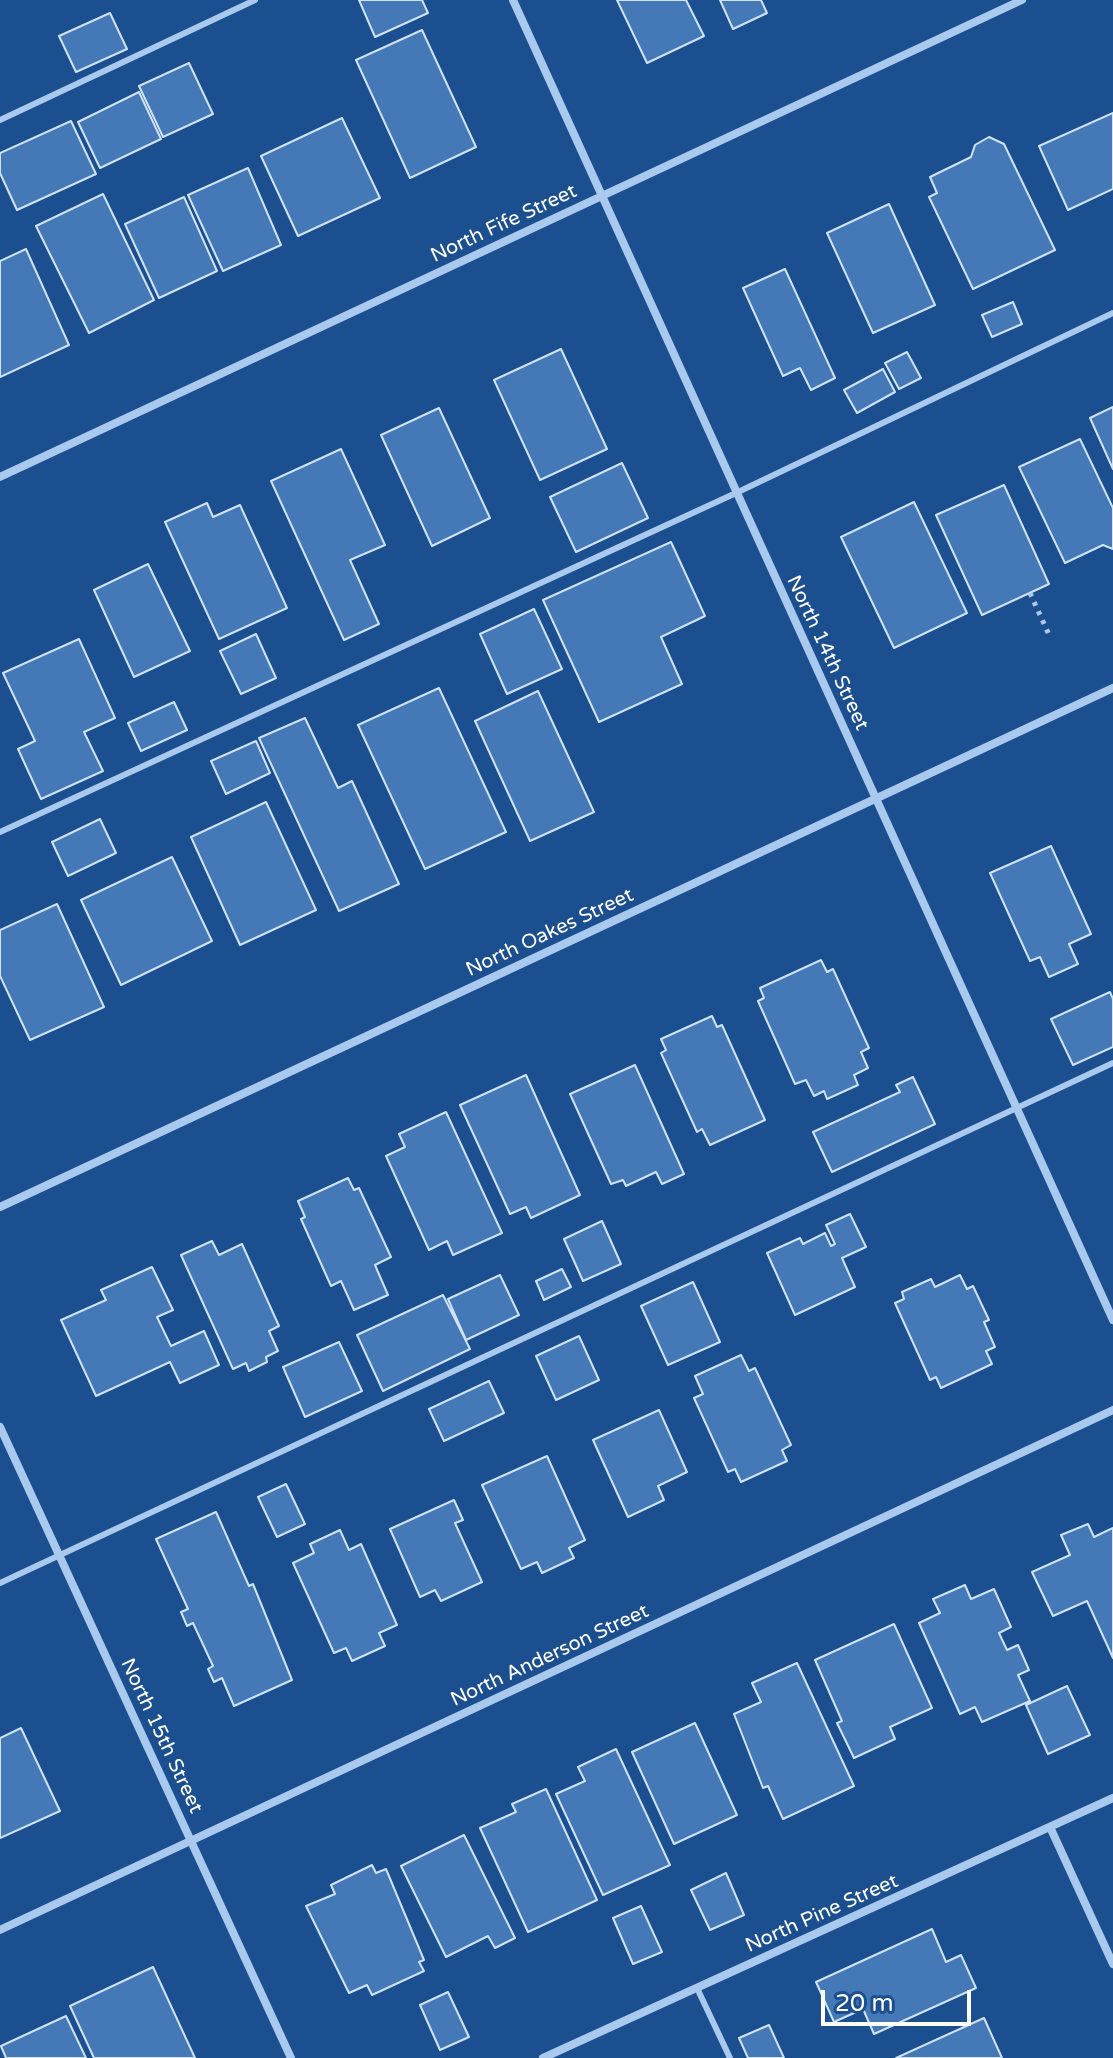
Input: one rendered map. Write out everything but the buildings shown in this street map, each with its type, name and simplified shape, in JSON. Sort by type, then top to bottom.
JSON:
[{"type":"street","name":"North 14th Street","points":[[513,0],[1113,1320]]},
{"type":"street","name":"North Fife Street","points":[[0,477],[1022,0]]},
{"type":"street","name":"North Oakes Street","points":[[0,1207],[1113,688]]},
{"type":"street","name":"North Anderson Street","points":[[0,1930],[1113,1410]]},
{"type":"street","name":"North 15th Street","points":[[0,1427],[291,2058]]},
{"type":"street","name":"North Pine Street","points":[[543,2058],[1113,1798]]},
{"type":"street","points":[[1050,1827],[1113,1964]]},
{"type":"lane","points":[[0,120],[255,0]]},
{"type":"lane","points":[[0,832],[736,493],[1113,313]]},
{"type":"lane","points":[[0,1583],[1113,1063]]},
{"type":"lane","points":[[697,1988],[730,2058]]},
{"type":"path","points":[[1030,593],[1050,637]]}]
